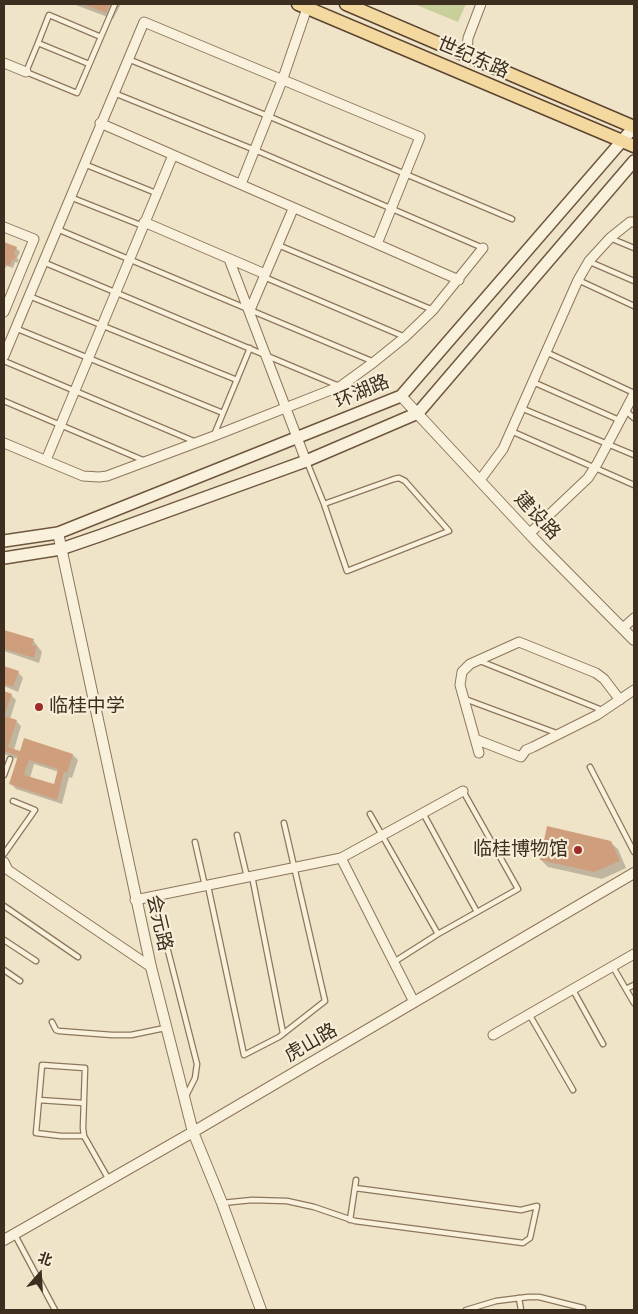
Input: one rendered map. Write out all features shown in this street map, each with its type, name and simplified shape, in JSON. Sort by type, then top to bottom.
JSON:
[{"type":"main road","name":"世纪东路","points":[[346,4],[362,7],[467,56],[634,127]]},
{"type":"main road","name":"世纪东路","points":[[303,6],[634,146]]},
{"type":"main road","name":"环湖路","points":[[4,541],[58,533],[401,396],[634,127]]},
{"type":"main road","points":[[4,558],[61,549],[99,536],[306,461],[418,413],[634,161]]},
{"type":"street","points":[[467,56],[468,38],[481,4]]},
{"type":"street","points":[[241,184],[282,81],[303,6]]},
{"type":"street","points":[[4,356],[100,123],[144,22],[420,137],[377,244]]},
{"type":"street","points":[[4,63],[26,72]]},
{"type":"street","points":[[100,123],[458,280]]},
{"type":"street","points":[[46,460],[173,155]]},
{"type":"street","points":[[250,310],[293,209]]},
{"type":"street","points":[[480,480],[503,449],[578,280],[589,261],[610,238],[630,222],[634,222]]},
{"type":"street","points":[[143,224],[230,259],[264,276]]},
{"type":"street","points":[[4,227],[34,239],[4,312]]},
{"type":"street","points":[[4,443],[82,476],[90,478],[107,476],[341,386],[405,337],[432,310],[483,248]]},
{"type":"street","points":[[230,259],[306,461]]},
{"type":"street","points":[[529,534],[581,485],[595,468],[634,393]]},
{"type":"street","name":"建设路","points":[[401,396],[529,534],[634,640]]},
{"type":"street","name":"会元路","points":[[58,533],[151,967],[193,1132],[222,1203],[261,1310]]},
{"type":"street","points":[[622,628],[634,618]]},
{"type":"street","points":[[479,753],[460,685],[462,672],[466,666],[520,642],[596,673],[604,679],[620,700]]},
{"type":"street","points":[[475,739],[521,757],[526,750],[603,711],[634,690]]},
{"type":"street","points":[[136,900],[341,858],[463,791]]},
{"type":"street","points":[[341,858],[414,1002]]},
{"type":"street","points":[[5,869],[151,967]]},
{"type":"street","name":"虎山路","points":[[4,1240],[633,876]]},
{"type":"street","points":[[494,1035],[634,954]]},
{"type":"lane","points":[[101,37],[49,15],[26,72],[77,93],[89,64],[101,37],[115,4]]},
{"type":"lane","points":[[38,43],[89,64]]},
{"type":"lane","points":[[128,59],[268,116],[512,220]]},
{"type":"lane","points":[[114,93],[255,150],[483,248]]},
{"type":"lane","points":[[84,164],[156,193]]},
{"type":"lane","points":[[70,197],[143,224]]},
{"type":"lane","points":[[57,229],[374,362]]},
{"type":"lane","points":[[610,238],[634,248]]},
{"type":"lane","points":[[278,245],[432,310]]},
{"type":"lane","points":[[589,261],[634,281]]},
{"type":"lane","points":[[43,262],[341,386]]},
{"type":"lane","points":[[264,276],[405,337]]},
{"type":"lane","points":[[578,280],[634,306]]},
{"type":"lane","points":[[29,296],[237,380]]},
{"type":"lane","points":[[15,328],[222,413]]},
{"type":"lane","points":[[214,436],[250,348]]},
{"type":"lane","points":[[546,352],[634,393]]},
{"type":"lane","points":[[4,361],[197,442]]},
{"type":"lane","points":[[532,382],[621,421]]},
{"type":"lane","points":[[4,402],[61,424],[146,461]]},
{"type":"lane","points":[[521,408],[634,455]]},
{"type":"lane","points":[[626,411],[634,418]]},
{"type":"lane","points":[[511,431],[634,485]]},
{"type":"lane","points":[[306,461],[324,504],[347,571],[449,531],[405,481],[399,478],[324,504]]},
{"type":"lane","points":[[480,661],[603,711]]},
{"type":"lane","points":[[464,699],[560,734]]},
{"type":"lane","points":[[4,775],[10,759]]},
{"type":"lane","points":[[590,768],[634,852]]},
{"type":"lane","points":[[394,962],[438,934],[518,889],[463,791]]},
{"type":"lane","points":[[4,854],[35,810],[13,801]]},
{"type":"lane","points":[[423,813],[477,912]]},
{"type":"lane","points":[[370,814],[438,934]]},
{"type":"lane","points":[[195,842],[244,1055],[283,1033],[325,1001],[284,823]]},
{"type":"lane","points":[[237,835],[249,877],[283,1033]]},
{"type":"lane","points":[[154,896],[197,1064],[195,1078],[185,1099]]},
{"type":"lane","points":[[4,906],[78,957]]},
{"type":"lane","points":[[4,940],[36,961]]},
{"type":"lane","points":[[612,966],[634,1003]]},
{"type":"lane","points":[[4,970],[20,981]]},
{"type":"lane","points":[[626,989],[634,985]]},
{"type":"lane","points":[[572,990],[603,1044]]},
{"type":"lane","points":[[529,1014],[573,1090]]},
{"type":"lane","points":[[52,1022],[56,1030],[59,1031],[118,1035],[131,1035],[167,1027]]},
{"type":"lane","points":[[84,1136],[36,1133],[42,1065],[85,1068],[84,1136],[109,1180]]},
{"type":"lane","points":[[39,1100],[84,1103]]},
{"type":"lane","points":[[350,1220],[356,1180]]},
{"type":"lane","points":[[222,1203],[252,1200],[287,1201],[314,1207],[350,1220],[523,1243],[530,1238],[537,1206],[521,1210],[355,1188]]},
{"type":"lane","points":[[15,1234],[55,1310]]},
{"type":"lane","points":[[466,1310],[496,1301],[539,1297],[584,1308]]},
{"type":"lane","points":[[519,1298],[521,1310]]},
{"type":"green space","points":[[414,4],[466,4],[458,22]]},
{"type":"building","points":[[83,4],[110,4],[106,13]]},
{"type":"building","points":[[4,242],[17,247],[14,254],[16,256],[14,261],[12,259],[10,266],[4,264]]},
{"type":"building","points":[[4,630],[34,639],[32,645],[37,646],[34,658],[4,649]]},
{"type":"building","points":[[4,666],[19,671],[13,687],[4,684]]},
{"type":"building","points":[[4,691],[12,694],[4,716]]},
{"type":"building","points":[[4,716],[17,720],[8,747],[20,751],[24,738],[73,754],[67,773],[64,772],[57,800],[9,784],[18,756],[4,751]],"holes":[[[29,760],[58,769],[54,784],[24,775]]]},
{"type":"building","name":"临桂博物馆","points":[[547,826],[611,841],[620,861],[594,872],[540,860]]},
{"type":"place","name":"临桂中学","points":[[39,707]]},
{"type":"place","name":"临桂博物馆","points":[[578,850]]}]
